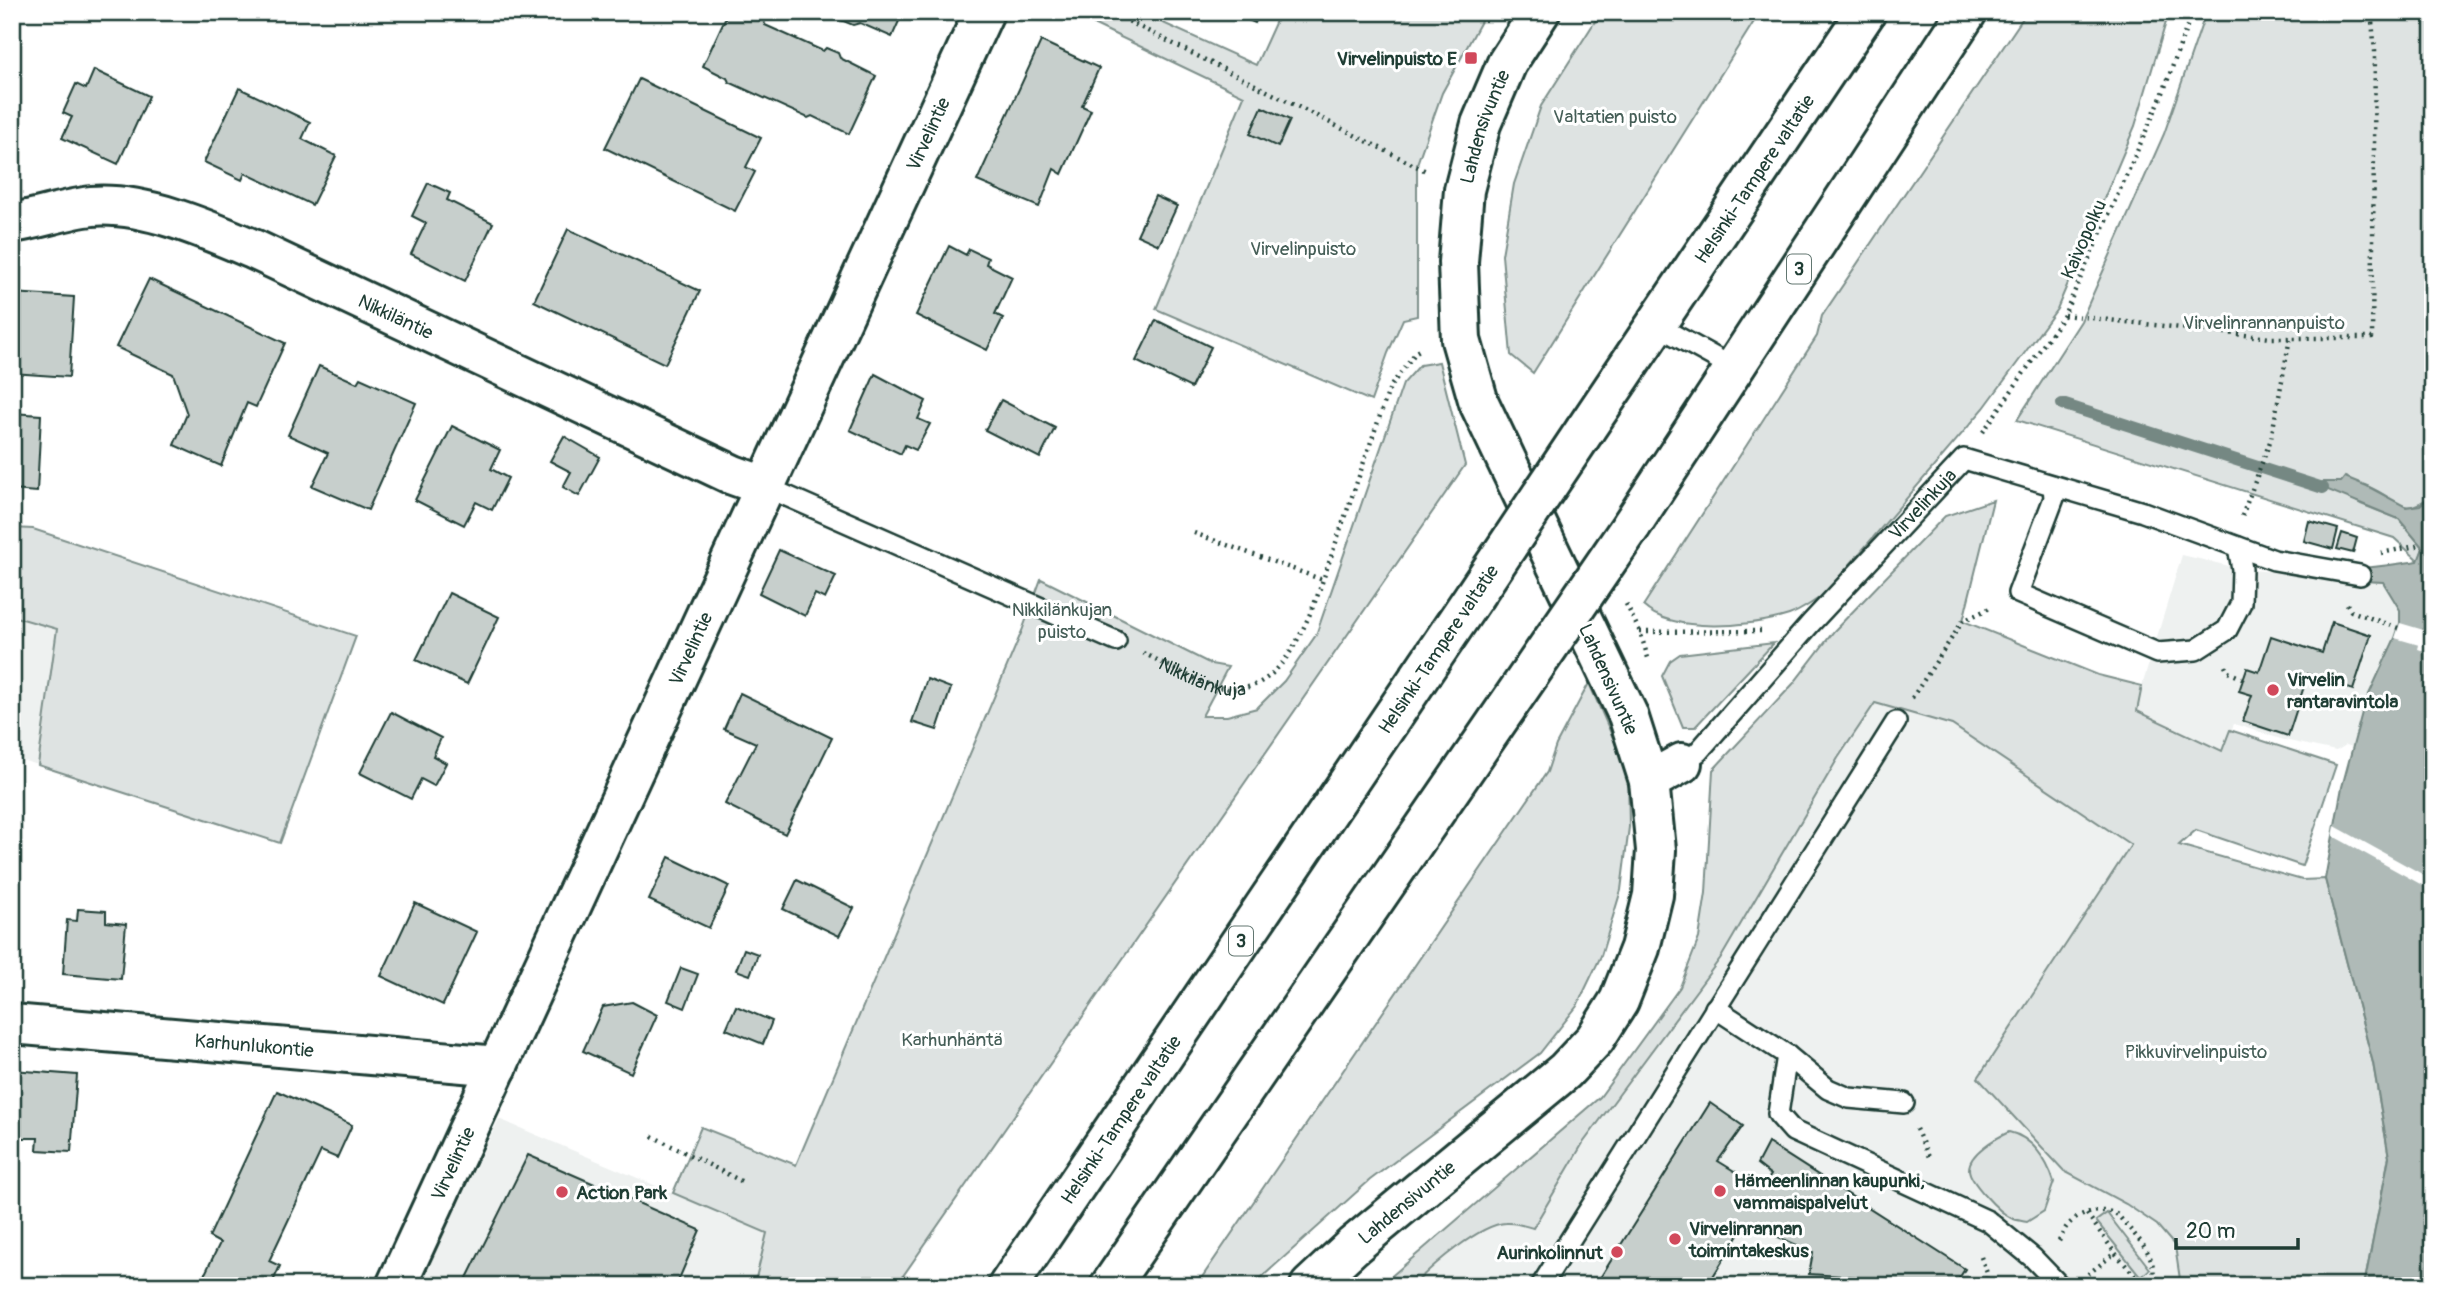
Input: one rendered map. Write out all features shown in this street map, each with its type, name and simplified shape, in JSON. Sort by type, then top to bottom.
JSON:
[{"type":"main road","name":"Virvelintie","points":[[396,1286],[984,12]]},
{"type":"main road","name":"Lahdensivuntie","points":[[1310,1286],[1353,1245],[1565,1071],[1595,1039],[1619,1002],[1640,948],[1653,895],[1665,772],[1629,715],[1479,403],[1461,340],[1458,262],[1464,190],[1480,124],[1507,63],[1540,12]]},
{"type":"main road","name":"Helsinki-Tampere valtatie","points":[[1008,1286],[1866,12]]},
{"type":"main road","name":"3","points":[[1110,1286],[1631,526],[1967,12]]},
{"type":"main road","name":"Nikkiläntie","points":[[12,223],[89,206],[118,205],[207,230],[253,249],[733,475],[764,486]]},
{"type":"main road","name":"Karhunlukontie","points":[[12,1024],[498,1066]]},
{"type":"lane","points":[[1656,325],[1734,368]]},
{"type":"lane","name":"Virvelinkuja","points":[[1665,772],[1698,752],[1811,623],[1964,459],[2143,512],[2274,560],[2360,575]]},
{"type":"lane","points":[[764,486],[1116,641]]},
{"type":"lane","points":[[2053,486],[2054,498],[2018,593],[2157,653],[2196,650],[2227,630],[2241,603],[2242,569],[2238,547]]},
{"type":"lane","points":[[1541,1286],[1896,722]]},
{"type":"lane","points":[[1716,1008],[1787,1055],[1828,1089],[1849,1098],[1904,1103]]},
{"type":"lane","points":[[1787,1055],[1778,1114],[1793,1131],[1988,1221],[2060,1286]]},
{"type":"path","points":[[1110,12],[1432,174]]},
{"type":"path","name":"Kaivopolku","points":[[1964,459],[2064,315],[2163,93],[2192,12]]},
{"type":"path","points":[[2064,315],[2271,338],[2372,338],[2375,51],[2371,12]]},
{"type":"path","points":[[2242,515],[2271,439],[2290,338]]},
{"type":"path","name":"Nikkilänkuja","points":[[1116,641],[1218,687],[1242,688],[1259,682],[1279,669],[1303,630],[1323,580],[1390,387],[1416,352],[1429,345],[1461,340]]},
{"type":"path","points":[[1194,533],[1323,580]]},
{"type":"path","points":[[1896,722],[1963,621],[2018,593]]},
{"type":"path","points":[[1622,597],[1640,632],[1776,630],[1811,623]]},
{"type":"path","points":[[2235,676],[2244,679]]},
{"type":"path","points":[[652,1136],[741,1181]]},
{"type":"path","points":[[2046,1271],[2066,1226],[2079,1216],[2111,1211],[2118,1215],[2152,1258],[2155,1272],[2152,1286]]},
{"type":"path","points":[[2087,1214],[2115,1253],[2144,1286]]},
{"type":"path","points":[[2084,1278],[2115,1253]]},
{"type":"shaded area","points":[[2433,148],[2433,313],[2427,263]]},
{"type":"shaded area","points":[[2345,477],[2406,507],[2420,505],[2433,494],[2433,1286],[2364,1286],[2389,1157],[2373,1063],[2325,879],[2342,787],[2364,705],[2400,623],[2400,610],[2383,582],[2363,581],[2355,568],[2418,561],[2423,548],[2399,519],[2323,488],[2324,482],[2341,482]]},
{"type":"shaded area","points":[[2182,555],[2242,569],[2383,582],[2400,610],[2400,623],[2364,705],[2353,747],[2346,745],[2336,751],[2284,740],[2234,724],[2223,751],[2137,711],[2142,686]]},
{"type":"shaded area","points":[[12,616],[57,629],[38,765],[12,757]]},
{"type":"shaded area","points":[[1875,703],[1952,725],[2131,845],[1978,1078],[2126,1204],[2157,1225],[2175,1246],[2181,1286],[1413,1286],[1427,1270],[1488,1226],[1508,1222],[1533,1228],[1583,1143],[1722,956],[1838,758]]},
{"type":"shaded area","points":[[499,1119],[767,1233],[754,1286],[419,1286]]},
{"type":"green space","name":"Virvelinpuisto","points":[[1068,12],[1139,12],[1256,65],[1280,12],[1486,12],[1442,93],[1417,164],[1417,316],[1403,319],[1371,401],[1156,309],[1244,96]]},
{"type":"green space","name":"Valtatien puisto","points":[[1601,12],[1760,12],[1533,373],[1511,355],[1502,255],[1514,184],[1541,106]]},
{"type":"green space","points":[[2027,12],[2169,12],[2135,126],[2057,309],[1984,408],[1823,596],[1793,613],[1755,623],[1693,624],[1656,615],[1643,606],[1817,336],[1822,316]]},
{"type":"green space","name":"Virvelinrannanpuisto","points":[[2206,12],[2433,12],[2433,67],[2429,70],[2433,85],[2433,148],[2427,263],[2433,314],[2433,494],[2423,502],[2407,506],[2400,505],[2364,485],[2324,482],[2361,504],[2399,519],[2423,548],[2419,561],[2394,538],[2017,420],[2081,321],[2164,134]]},
{"type":"green space","points":[[1439,362],[1465,465],[896,1286],[754,1286],[767,1233],[673,1193],[701,1127],[796,1165],[1022,631],[1041,579],[1211,664],[1228,667],[1202,716],[1227,716],[1257,708],[1284,681],[1316,635],[1403,384],[1420,365]]},
{"type":"green space","name":"Pikkuvirvelinpuisto","points":[[1993,500],[1963,621],[2098,675],[2142,686],[2137,711],[2222,751],[2230,730],[2336,765],[2302,866],[2196,830],[2179,845],[2302,880],[2325,879],[2373,1063],[2389,1157],[2364,1286],[2181,1286],[2175,1246],[2157,1225],[2126,1204],[2064,1171],[1978,1078],[2131,845],[1952,725],[1875,703],[1838,758],[1722,956],[1583,1143],[1533,1228],[1513,1223],[1495,1225],[1456,1248],[1413,1286],[1380,1286],[1600,1097],[1680,987],[1699,938],[1706,893],[1713,770],[1793,684],[1834,631],[1945,516]]},
{"type":"green space","points":[[12,528],[33,529],[356,636],[280,843],[38,765],[57,629],[12,616]]},
{"type":"green space","points":[[1774,643],[1695,727],[1683,727],[1662,676],[1670,661],[1680,654]]},
{"type":"green space","points":[[1589,683],[1628,772],[1629,827],[1621,890],[1601,956],[1577,1006],[1540,1053],[1370,1180],[1252,1286],[1196,1286],[1547,772],[1556,745]]},
{"type":"green space","points":[[2009,1132],[2025,1139],[2038,1151],[2054,1182],[2044,1211],[2027,1222],[2011,1218],[1999,1210],[1979,1188],[1969,1169],[1978,1152]]},
{"type":"green space","points":[[2107,1213],[2150,1269],[2141,1277],[2096,1221]]},
{"type":"pier","points":[[2400,623],[2427,631],[2433,626],[2433,654],[2418,649],[2419,645],[2395,638]]},
{"type":"pier","points":[[2335,826],[2433,880],[2433,891],[2333,836]]},
{"type":"building","points":[[728,12],[739,12],[748,16],[753,14],[764,19],[765,25],[823,51],[826,48],[838,53],[840,58],[876,76],[849,134],[729,82],[727,78],[703,66]]},
{"type":"building","points":[[835,12],[903,12],[892,37],[860,23],[853,25],[841,20],[840,14]]},
{"type":"building","points":[[1229,12],[1260,12],[1255,23]]},
{"type":"building","points":[[1041,41],[1099,68],[1082,106],[1091,110],[1062,174],[1054,169],[1039,207],[977,181]]},
{"type":"building","points":[[94,70],[149,96],[118,164],[62,138],[72,117],[63,113],[76,84],[86,89]]},
{"type":"building","points":[[639,79],[761,138],[746,167],[755,172],[735,211],[605,148]]},
{"type":"building","points":[[239,88],[310,122],[302,139],[336,156],[312,205],[245,173],[242,180],[204,162]]},
{"type":"building","points":[[1262,107],[1290,120],[1278,147],[1250,134]]},
{"type":"building","points":[[428,183],[450,193],[447,200],[493,223],[465,281],[411,254],[426,223],[412,216]]},
{"type":"building","points":[[1155,196],[1177,206],[1159,245],[1137,235]]},
{"type":"building","points":[[568,229],[700,291],[665,364],[534,301]]},
{"type":"building","points":[[949,246],[966,255],[969,249],[988,258],[986,264],[1012,277],[995,314],[1003,318],[987,350],[916,315]]},
{"type":"building","points":[[149,279],[285,343],[256,407],[247,403],[221,466],[174,445],[187,414],[173,374],[116,347]]},
{"type":"building","points":[[12,293],[74,297],[69,377],[12,373]]},
{"type":"building","points":[[1156,320],[1211,347],[1191,388],[1136,361]]},
{"type":"building","points":[[319,366],[357,383],[360,378],[416,403],[368,510],[312,486],[328,453],[288,435]]},
{"type":"building","points":[[875,374],[926,401],[918,419],[930,424],[916,450],[905,445],[901,454],[850,430]]},
{"type":"building","points":[[1001,400],[1055,428],[1040,458],[985,430]]},
{"type":"building","points":[[12,413],[41,415],[37,492],[12,490]]},
{"type":"building","points":[[452,426],[500,450],[491,469],[508,478],[492,510],[476,502],[464,525],[415,500]]},
{"type":"building","points":[[564,436],[600,457],[579,496],[563,487],[571,472],[550,461]]},
{"type":"building","points":[[2309,521],[2338,529],[2333,549],[2304,541]]},
{"type":"building","points":[[2342,533],[2357,538],[2353,553],[2337,549]]},
{"type":"building","points":[[779,550],[836,576],[825,599],[815,594],[805,616],[759,593]]},
{"type":"building","points":[[449,593],[499,617],[467,684],[416,660]]},
{"type":"building","points":[[2332,622],[2371,635],[2353,690],[2308,674],[2288,736],[2243,721],[2252,695],[2239,691],[2247,668],[2259,672],[2271,636],[2322,653]]},
{"type":"building","points":[[927,679],[951,688],[937,730],[912,722]]},
{"type":"building","points":[[740,693],[832,738],[785,834],[725,804],[756,743],[724,729]]},
{"type":"building","points":[[391,712],[441,738],[433,756],[446,763],[434,786],[421,779],[411,799],[360,773]]},
{"type":"building","points":[[669,857],[729,886],[709,928],[649,900]]},
{"type":"building","points":[[797,880],[854,908],[839,936],[783,909]]},
{"type":"building","points":[[415,903],[477,932],[443,1005],[381,976]]},
{"type":"building","points":[[78,909],[106,911],[106,922],[126,924],[121,979],[63,974],[67,920],[77,921]]},
{"type":"building","points":[[744,949],[758,954],[750,975],[736,970]]},
{"type":"building","points":[[681,968],[698,974],[685,1008],[668,1001]]},
{"type":"building","points":[[632,1002],[657,1015],[631,1073],[583,1051],[603,1007]]},
{"type":"building","points":[[736,1006],[772,1021],[763,1044],[726,1029]]},
{"type":"building","points":[[12,1070],[77,1075],[71,1152],[37,1150],[38,1138],[12,1138]]},
{"type":"building","points":[[277,1091],[352,1125],[337,1158],[321,1151],[269,1261],[280,1266],[271,1286],[199,1286],[220,1243],[209,1237]]},
{"type":"building","points":[[1710,1103],[1743,1126],[1718,1161],[1762,1188],[1771,1175],[1757,1164],[1768,1143],[1965,1269],[1954,1286],[1853,1286],[1856,1277],[1809,1274],[1813,1252],[1746,1223],[1707,1286],[1595,1286]]},
{"type":"building","name":"Action Park","points":[[528,1155],[700,1230],[676,1286],[463,1286]]},
{"type":"waterway","points":[[2062,404],[2323,488]]},
{"type":"place","name":"Virvelinpuisto E","points":[[1471,58]]},
{"type":"place","name":"Virvelin rantaravintola","points":[[2273,690]]},
{"type":"place","name":"Hämeenlinnan kaupunki, vammaispalvelut","points":[[1720,1191]]},
{"type":"place","name":"Action Park","points":[[562,1192]]},
{"type":"place","name":"Virvelinrannan toimintakeskus","points":[[1675,1239]]},
{"type":"place","name":"Aurinkolinnut","points":[[1617,1252]]},
{"type":"park label","name":"Nikkilänkujan puisto","points":[[1062,620]]},
{"type":"park label","name":"Karhunhäntä","points":[[952,1039]]}]
